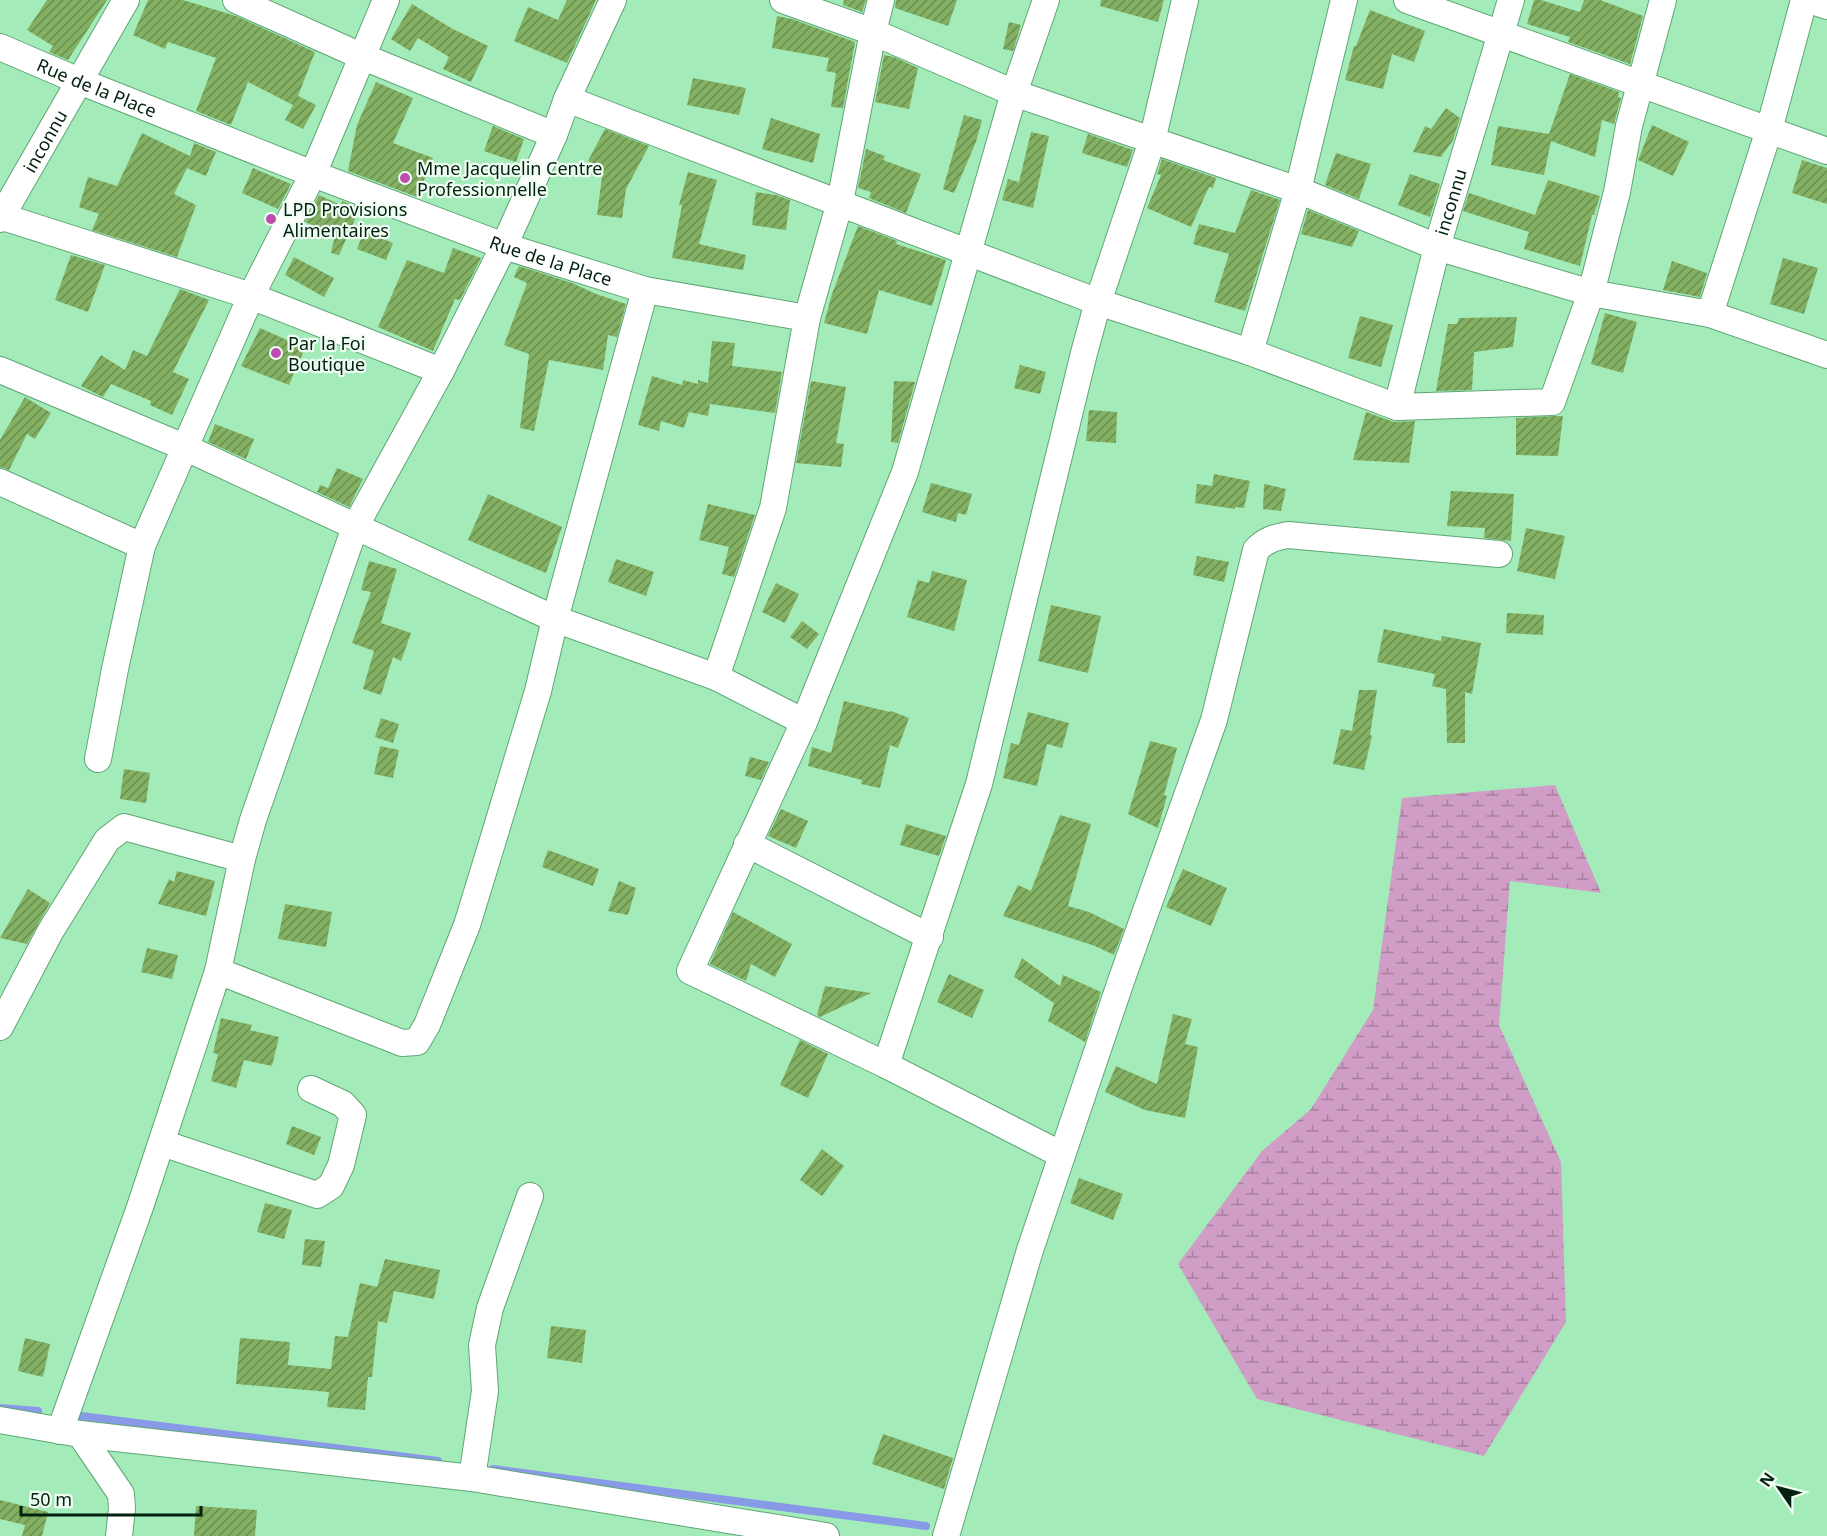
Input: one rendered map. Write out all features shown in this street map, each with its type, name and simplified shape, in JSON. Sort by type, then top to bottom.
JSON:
[{"type":"street","name":"inconnu","points":[[0,217],[126,0]]},
{"type":"street","points":[[236,0],[361,56],[554,135]]},
{"type":"street","points":[[98,759],[142,546],[251,296],[313,174],[386,0]]},
{"type":"street","points":[[70,1432],[218,971],[242,859],[253,820],[355,527],[441,371],[504,246],[554,135],[567,99],[613,0]]},
{"type":"street","points":[[783,0],[873,32],[1014,93],[1298,190],[1437,246],[1591,293],[1710,314],[1827,355]]},
{"type":"street","points":[[716,677],[773,508],[807,318],[840,202],[881,0]]},
{"type":"street","points":[[1046,0],[1014,93],[904,472],[804,722],[690,971],[886,1065],[1062,1155]]},
{"type":"street","points":[[886,1065],[979,784],[1098,302],[1152,141],[1185,0]]},
{"type":"street","points":[[1250,352],[1298,190],[1344,0]]},
{"type":"street","points":[[1407,0],[1827,151]]},
{"type":"street","name":"inconnu","points":[[1397,407],[1437,246],[1511,0]]},
{"type":"street","points":[[567,99],[1098,302],[1250,352],[1397,407],[1552,402],[1591,293],[1617,192],[1629,126],[1663,0]]},
{"type":"street","points":[[1710,314],[1768,130],[1804,0]]},
{"type":"street","points":[[1809,0],[1827,6]]},
{"type":"street","name":"Rue de la Place","points":[[0,47],[79,81],[313,174],[504,246],[645,290],[807,318]]},
{"type":"street","points":[[0,217],[251,296],[441,371]]},
{"type":"street","points":[[218,971],[402,1043],[417,1042],[427,1025],[468,925],[538,691],[555,619],[645,290]]},
{"type":"street","points":[[0,370],[184,447],[555,619],[716,677],[804,722]]},
{"type":"street","points":[[0,482],[142,546]]},
{"type":"street","points":[[946,1536],[1030,1250],[1121,981],[1214,720],[1256,550],[1261,544],[1288,535],[1499,554]]},
{"type":"street","points":[[0,1027],[50,932],[107,840],[124,827],[242,859]]},
{"type":"street","points":[[747,844],[930,937]]},
{"type":"street","points":[[162,1143],[317,1195],[331,1186],[341,1165],[353,1115],[344,1104],[311,1089]]},
{"type":"street","points":[[472,1478],[485,1391],[482,1345],[490,1308],[530,1196]]},
{"type":"street","points":[[0,1420],[70,1432],[472,1478],[826,1536]]},
{"type":"street","points":[[70,1432],[121,1494],[119,1536]]},
{"type":"green space","points":[[1555,785],[1601,893],[1510,881],[1499,1025],[1561,1162],[1566,1322],[1484,1456],[1257,1399],[1178,1264],[1262,1151],[1311,1109],[1373,1010],[1402,798]]},
{"type":"building","points":[[47,0],[107,0],[68,60],[49,52],[53,46],[27,30]]},
{"type":"building","points":[[148,0],[183,0],[236,16],[315,52],[298,96],[316,105],[303,129],[285,120],[293,105],[248,82],[231,125],[196,111],[216,58],[168,42],[165,49],[133,35]]},
{"type":"building","points":[[567,0],[596,0],[567,63],[514,41],[528,7],[558,20]]},
{"type":"building","points":[[844,0],[866,0],[862,12],[843,5]]},
{"type":"building","points":[[896,0],[957,0],[948,26],[895,8]]},
{"type":"building","points":[[1101,0],[1164,0],[1158,22],[1100,6]]},
{"type":"building","points":[[1534,0],[1580,12],[1584,0],[1600,0],[1643,16],[1630,64],[1568,42],[1570,37],[1527,24]]},
{"type":"building","points":[[412,4],[451,28],[488,46],[471,82],[443,69],[449,57],[418,38],[410,51],[391,39]]},
{"type":"building","points":[[1370,10],[1425,31],[1414,62],[1392,54],[1383,89],[1345,80],[1354,46],[1356,46]]},
{"type":"building","points":[[777,16],[792,19],[855,42],[843,108],[831,107],[836,73],[826,71],[829,58],[772,48]]},
{"type":"building","points":[[1009,22],[1021,25],[1013,51],[1003,49]]},
{"type":"building","points":[[884,55],[918,68],[909,109],[875,102]]},
{"type":"building","points":[[1570,74],[1619,92],[1618,97],[1621,98],[1614,124],[1602,120],[1595,157],[1551,141],[1544,175],[1491,165],[1498,126],[1549,134]]},
{"type":"building","points":[[693,78],[746,88],[739,115],[687,105]]},
{"type":"building","points":[[376,82],[413,98],[393,143],[433,158],[417,197],[348,171],[357,125]]},
{"type":"building","points":[[1446,108],[1460,118],[1453,140],[1441,157],[1413,152],[1425,126],[1431,129]]},
{"type":"building","points":[[964,115],[982,120],[976,142],[954,193],[943,189]]},
{"type":"building","points":[[771,118],[820,134],[813,163],[762,149]]},
{"type":"building","points":[[1652,125],[1689,142],[1673,176],[1638,160]]},
{"type":"building","points":[[493,126],[524,139],[516,162],[484,151]]},
{"type":"building","points":[[605,129],[649,146],[626,189],[622,218],[597,215],[603,169],[588,161]]},
{"type":"building","points":[[1031,132],[1049,136],[1033,208],[1002,200],[1008,179],[1019,182]]},
{"type":"building","points":[[142,133],[190,156],[194,143],[216,152],[206,176],[187,168],[174,194],[196,205],[177,257],[92,230],[99,214],[79,207],[88,177],[117,186]]},
{"type":"building","points":[[1088,134],[1133,150],[1127,167],[1082,153]]},
{"type":"building","points":[[866,149],[885,156],[883,160],[921,174],[906,213],[869,198],[871,192],[858,188]]},
{"type":"building","points":[[1336,153],[1371,164],[1359,199],[1325,185]]},
{"type":"building","points":[[1162,159],[1216,178],[1213,188],[1209,187],[1191,227],[1147,208],[1161,175],[1157,174]]},
{"type":"building","points":[[1802,160],[1827,168],[1827,204],[1792,193]]},
{"type":"building","points":[[253,168],[291,184],[278,209],[242,193]]},
{"type":"building","points":[[688,172],[717,180],[699,244],[746,255],[743,270],[672,258],[682,205],[679,205]]},
{"type":"building","points":[[1410,174],[1440,184],[1430,217],[1398,205]]},
{"type":"building","points":[[1548,180],[1600,196],[1594,215],[1592,215],[1580,266],[1524,249],[1529,232],[1463,211],[1469,193],[1535,215]]},
{"type":"building","points":[[1251,190],[1280,200],[1245,311],[1214,302],[1229,254],[1193,244],[1199,224],[1235,233]]},
{"type":"building","points":[[756,192],[790,200],[786,230],[752,225]]},
{"type":"building","points":[[319,195],[341,205],[342,201],[360,208],[339,255],[331,253],[335,235],[305,222]]},
{"type":"building","points":[[1308,210],[1359,231],[1352,247],[1301,234]]},
{"type":"building","points":[[858,226],[897,241],[896,244],[946,260],[932,306],[879,290],[867,334],[824,323],[832,294]]},
{"type":"building","points":[[364,231],[393,243],[386,260],[357,249]]},
{"type":"building","points":[[453,248],[481,258],[460,300],[455,299],[433,351],[378,327],[407,260],[444,273]]},
{"type":"building","points":[[71,255],[105,265],[88,312],[55,300]]},
{"type":"building","points":[[294,257],[334,278],[324,297],[285,275]]},
{"type":"building","points":[[1783,258],[1818,268],[1804,314],[1770,304]]},
{"type":"building","points":[[1672,261],[1707,273],[1700,297],[1663,290]]},
{"type":"building","points":[[519,266],[626,304],[617,337],[608,335],[603,370],[549,360],[534,431],[520,428],[529,354],[504,345],[527,283],[514,277]]},
{"type":"building","points":[[180,289],[209,300],[173,372],[189,379],[172,415],[150,405],[151,401],[111,384],[103,397],[81,386],[101,355],[125,370],[133,350],[147,356]]},
{"type":"building","points":[[1605,313],[1637,322],[1623,373],[1591,364]]},
{"type":"building","points":[[1360,316],[1393,325],[1381,367],[1348,358]]},
{"type":"building","points":[[1517,317],[1513,347],[1474,352],[1472,390],[1436,391],[1448,324],[1457,324],[1459,318]]},
{"type":"building","points":[[260,328],[305,348],[289,385],[241,366]]},
{"type":"building","points":[[712,341],[735,343],[732,366],[782,372],[775,413],[710,404],[708,416],[689,412],[684,428],[661,421],[659,431],[638,425],[652,376],[682,385],[683,380],[698,384],[698,380],[708,383]]},
{"type":"building","points":[[1020,365],[1046,372],[1040,394],[1014,388]]},
{"type":"building","points":[[811,381],[846,387],[836,443],[844,444],[841,467],[796,463]]},
{"type":"building","points":[[894,381],[915,382],[898,443],[891,442]]},
{"type":"building","points":[[25,397],[51,413],[35,439],[27,434],[9,470],[0,467],[0,440]]},
{"type":"building","points":[[1089,410],[1117,412],[1116,443],[1086,441]]},
{"type":"building","points":[[1366,412],[1394,422],[1415,421],[1409,463],[1353,460]]},
{"type":"building","points":[[1563,416],[1558,456],[1516,455],[1516,418]]},
{"type":"building","points":[[215,424],[254,439],[246,459],[208,442]]},
{"type":"building","points":[[337,468],[363,479],[349,507],[317,492],[320,485],[328,488]]},
{"type":"building","points":[[1214,474],[1250,481],[1244,508],[1235,507],[1235,509],[1195,503],[1197,484],[1212,486]]},
{"type":"building","points":[[931,483],[972,494],[966,515],[958,513],[956,522],[922,512]]},
{"type":"building","points":[[1264,484],[1286,489],[1281,511],[1263,509]]},
{"type":"building","points":[[1451,491],[1514,494],[1511,541],[1484,538],[1485,528],[1447,526]]},
{"type":"building","points":[[488,494],[562,527],[546,573],[468,540]]},
{"type":"building","points":[[708,504],[755,515],[734,577],[722,574],[729,547],[699,540]]},
{"type":"building","points":[[1526,528],[1565,536],[1555,579],[1517,571]]},
{"type":"building","points":[[1197,556],[1229,562],[1224,582],[1193,575]]},
{"type":"building","points":[[616,559],[654,572],[646,596],[608,582]]},
{"type":"building","points":[[369,561],[397,569],[381,623],[411,633],[401,661],[393,657],[381,695],[363,689],[374,651],[352,643],[371,592],[361,590]]},
{"type":"building","points":[[932,571],[967,580],[954,631],[907,617],[918,580],[929,583]]},
{"type":"building","points":[[776,583],[799,594],[785,623],[762,612]]},
{"type":"building","points":[[1051,605],[1101,616],[1088,673],[1038,661]]},
{"type":"building","points":[[1507,613],[1544,615],[1543,635],[1506,633]]},
{"type":"building","points":[[802,621],[819,634],[807,649],[790,637]]},
{"type":"building","points":[[1384,629],[1441,641],[1442,636],[1481,643],[1472,694],[1465,692],[1465,743],[1447,743],[1446,689],[1432,686],[1435,674],[1377,662]]},
{"type":"building","points":[[1359,690],[1377,690],[1370,735],[1372,736],[1364,770],[1333,764],[1341,729],[1352,731]]},
{"type":"building","points":[[844,701],[891,711],[909,718],[898,748],[890,745],[880,788],[861,784],[862,780],[808,766],[812,747],[831,753]]},
{"type":"building","points":[[1028,712],[1069,723],[1062,748],[1047,744],[1037,786],[1003,778],[1011,743],[1019,745]]},
{"type":"building","points":[[381,718],[399,724],[393,743],[375,737]]},
{"type":"building","points":[[1150,741],[1177,748],[1158,828],[1128,814]]},
{"type":"building","points":[[380,746],[399,750],[393,778],[374,774]]},
{"type":"building","points":[[750,757],[769,762],[761,780],[745,776]]},
{"type":"building","points":[[124,769],[150,773],[146,803],[120,799]]},
{"type":"building","points":[[781,809],[808,821],[796,848],[768,836]]},
{"type":"building","points":[[1060,815],[1091,824],[1068,906],[1089,912],[1124,929],[1114,955],[1095,946],[1003,916],[1018,885],[1031,891]]},
{"type":"building","points":[[906,824],[946,836],[939,856],[900,845]]},
{"type":"building","points":[[548,850],[599,869],[593,886],[542,867]]},
{"type":"building","points":[[1183,869],[1227,888],[1211,926],[1166,907]]},
{"type":"building","points":[[177,871],[215,881],[206,916],[158,904],[169,879],[174,882]]},
{"type":"building","points":[[619,881],[636,888],[628,915],[608,911]]},
{"type":"building","points":[[28,889],[50,903],[27,944],[0,938]]},
{"type":"building","points":[[285,904],[332,912],[326,947],[278,939]]},
{"type":"building","points":[[733,912],[792,944],[775,977],[751,964],[746,981],[710,964]]},
{"type":"building","points":[[147,948],[178,955],[172,979],[141,972]]},
{"type":"building","points":[[1022,958],[1060,986],[1063,975],[1101,992],[1085,1042],[1048,1021],[1054,1003],[1014,977]]},
{"type":"building","points":[[949,974],[984,990],[972,1018],[937,1002]]},
{"type":"building","points":[[825,986],[871,993],[820,1017],[817,1015]]},
{"type":"building","points":[[1173,1014],[1192,1019],[1185,1044],[1198,1047],[1185,1118],[1145,1110],[1105,1092],[1116,1066],[1157,1084]]},
{"type":"building","points":[[221,1018],[252,1025],[250,1030],[279,1037],[272,1066],[244,1060],[236,1088],[211,1081],[218,1054],[213,1053]]},
{"type":"building","points":[[800,1040],[828,1054],[808,1098],[780,1085]]},
{"type":"building","points":[[292,1126],[321,1137],[314,1155],[286,1144]]},
{"type":"building","points":[[822,1149],[844,1166],[822,1196],[800,1180]]},
{"type":"building","points":[[1079,1178],[1123,1194],[1113,1220],[1070,1203]]},
{"type":"building","points":[[265,1203],[292,1210],[284,1239],[257,1232]]},
{"type":"building","points":[[305,1239],[325,1241],[321,1267],[302,1265]]},
{"type":"building","points":[[385,1259],[440,1270],[434,1299],[394,1291],[387,1323],[378,1321],[372,1377],[368,1377],[365,1410],[327,1407],[329,1392],[236,1384],[240,1338],[290,1342],[288,1365],[331,1369],[335,1336],[348,1337],[360,1283],[377,1287]]},
{"type":"building","points":[[551,1326],[586,1330],[582,1363],[547,1358]]},
{"type":"building","points":[[25,1338],[50,1344],[43,1377],[18,1371]]},
{"type":"building","points":[[883,1434],[953,1458],[944,1489],[872,1464]]},
{"type":"building","points":[[0,1500],[48,1512],[42,1536],[22,1536],[25,1525],[0,1519]]},
{"type":"building","points":[[196,1506],[257,1510],[255,1536],[194,1536]]},
{"type":"waterway","points":[[0,1408],[38,1411]]},
{"type":"waterway","points":[[73,1415],[438,1461]]},
{"type":"waterway","points":[[493,1469],[926,1526]]},
{"type":"place","name":"Mme Jacquelin Centre Professionnelle","points":[[405,178]]},
{"type":"place","name":"LPD Provisions Alimentaires","points":[[271,219]]},
{"type":"place","name":"Par la Foi Boutique","points":[[276,353]]}]
